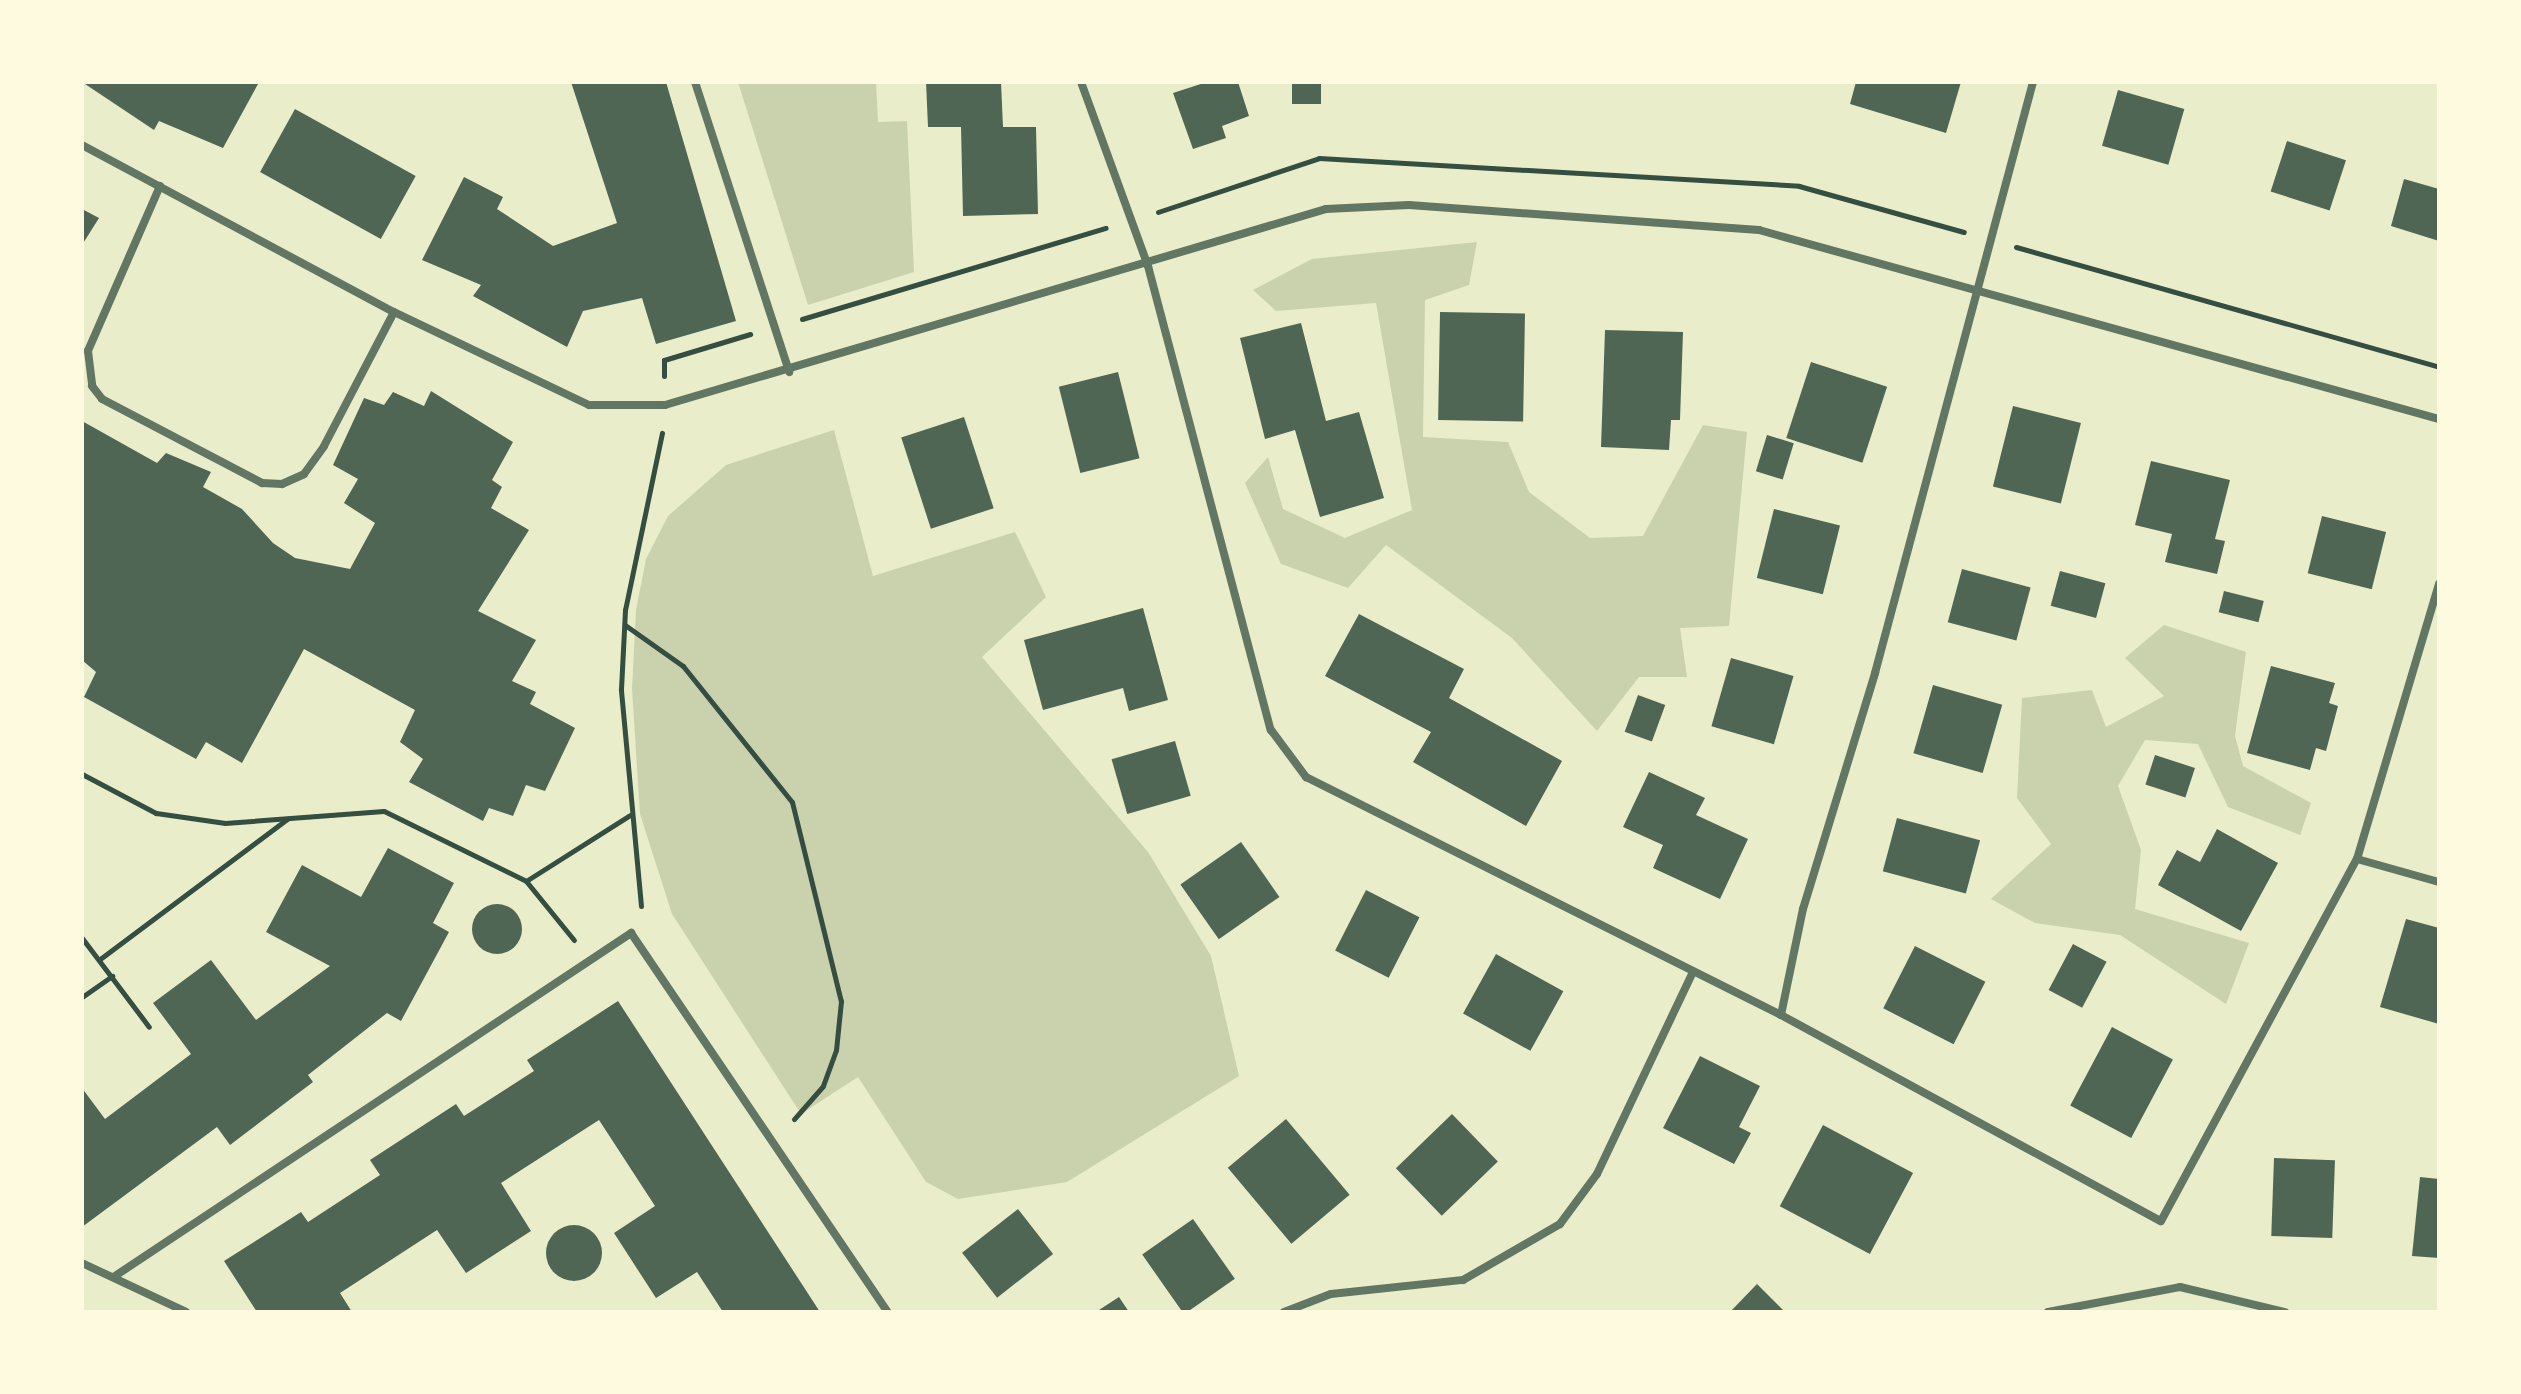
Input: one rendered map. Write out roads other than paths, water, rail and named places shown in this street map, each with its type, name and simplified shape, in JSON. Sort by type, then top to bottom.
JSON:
[{"type":"street","points":[[695,82],[789,372]]},
{"type":"street","points":[[1081,82],[1148,266],[1271,730],[1306,777],[1781,1015],[2161,1221],[2357,859],[2439,584]]},
{"type":"street","points":[[1781,1015],[1803,909],[1875,673],[2033,82]]},
{"type":"street","points":[[82,145],[394,312],[589,405],[665,405],[789,372],[1148,266],[1326,209],[1409,205],[1759,230],[2439,419]]},
{"type":"street","points":[[160,186],[88,351],[102,399],[262,483],[282,484],[304,474],[324,446],[394,312]]},
{"type":"street","points":[[2357,859],[2439,882]]},
{"type":"street","points":[[115,1276],[631,933],[888,1312]]},
{"type":"street","points":[[1284,1312],[1331,1294],[1463,1280],[1560,1224],[1597,1174],[1693,972]]},
{"type":"street","points":[[82,1263],[186,1312]]},
{"type":"street","points":[[2048,1312],[2180,1287],[2285,1312]]}]
